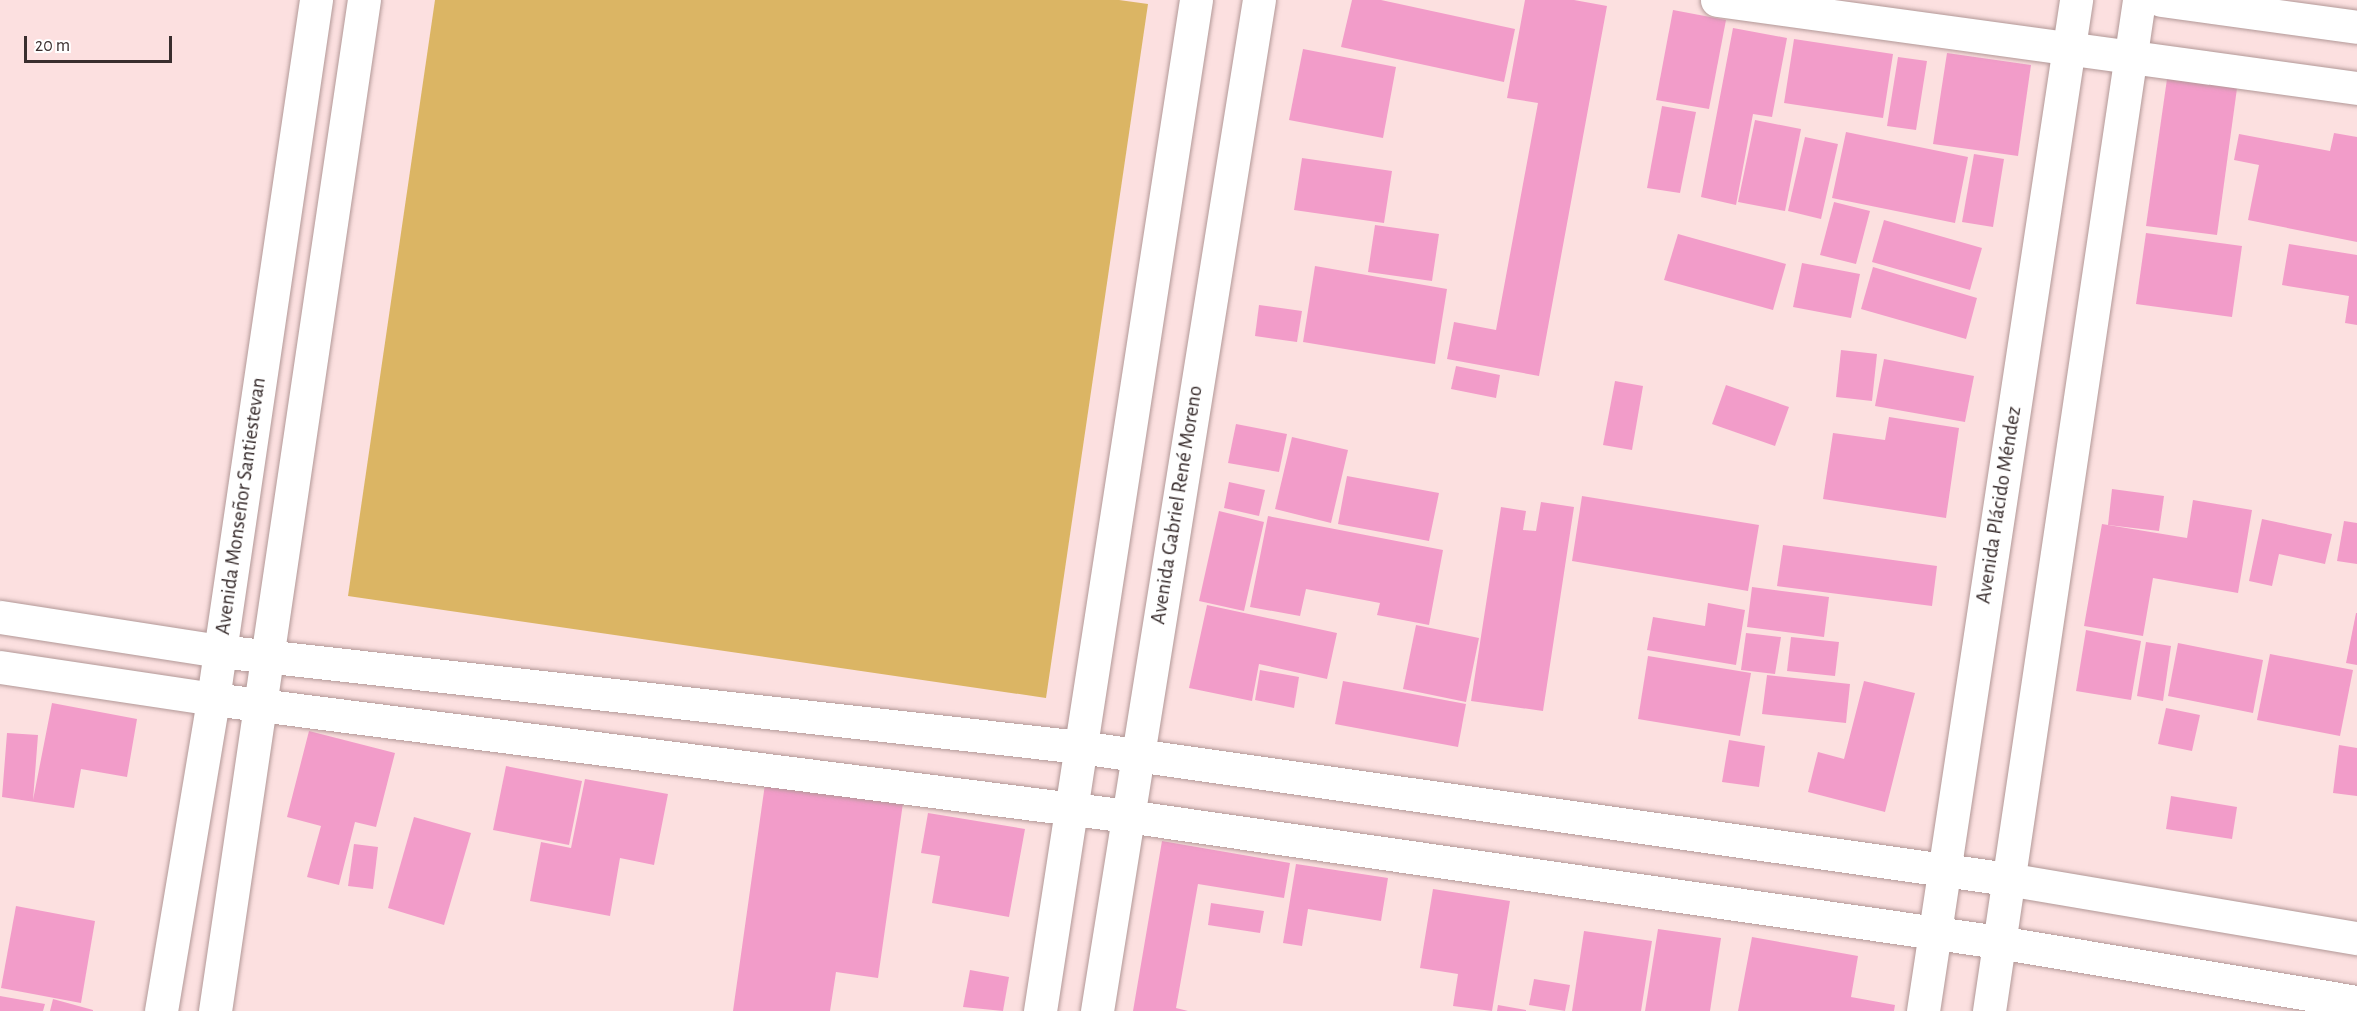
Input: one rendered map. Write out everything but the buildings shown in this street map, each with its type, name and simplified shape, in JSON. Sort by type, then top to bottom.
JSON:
[{"type":"street","name":"Avenida Monseñor Santiestevan","points":[[160,1011],[213,699],[316,0]]},
{"type":"street","name":"Avenida Monseñor Santiestevan","points":[[214,1011],[260,702],[264,653],[364,0]]},
{"type":"street","points":[[1040,1011],[1196,0]]},
{"type":"street","name":"Avenida Gabriel René Moreno","points":[[1097,1011],[1259,0]]},
{"type":"street","points":[[1717,0],[2357,88]]},
{"type":"street","name":"Avenida Plácido Méndez","points":[[1923,1011],[2076,0]]},
{"type":"street","points":[[1989,1011],[2139,0]]},
{"type":"street","points":[[2161,0],[2357,27]]},
{"type":"street","points":[[0,617],[219,651],[264,653],[1080,747],[1136,757],[2007,879],[2357,938]]},
{"type":"street","points":[[0,667],[213,699],[260,702],[1127,816],[1998,942],[2357,1002]]},
{"type":"shaded area","points":[[435,0],[1119,0],[1148,4],[1046,698],[348,596]]}]
